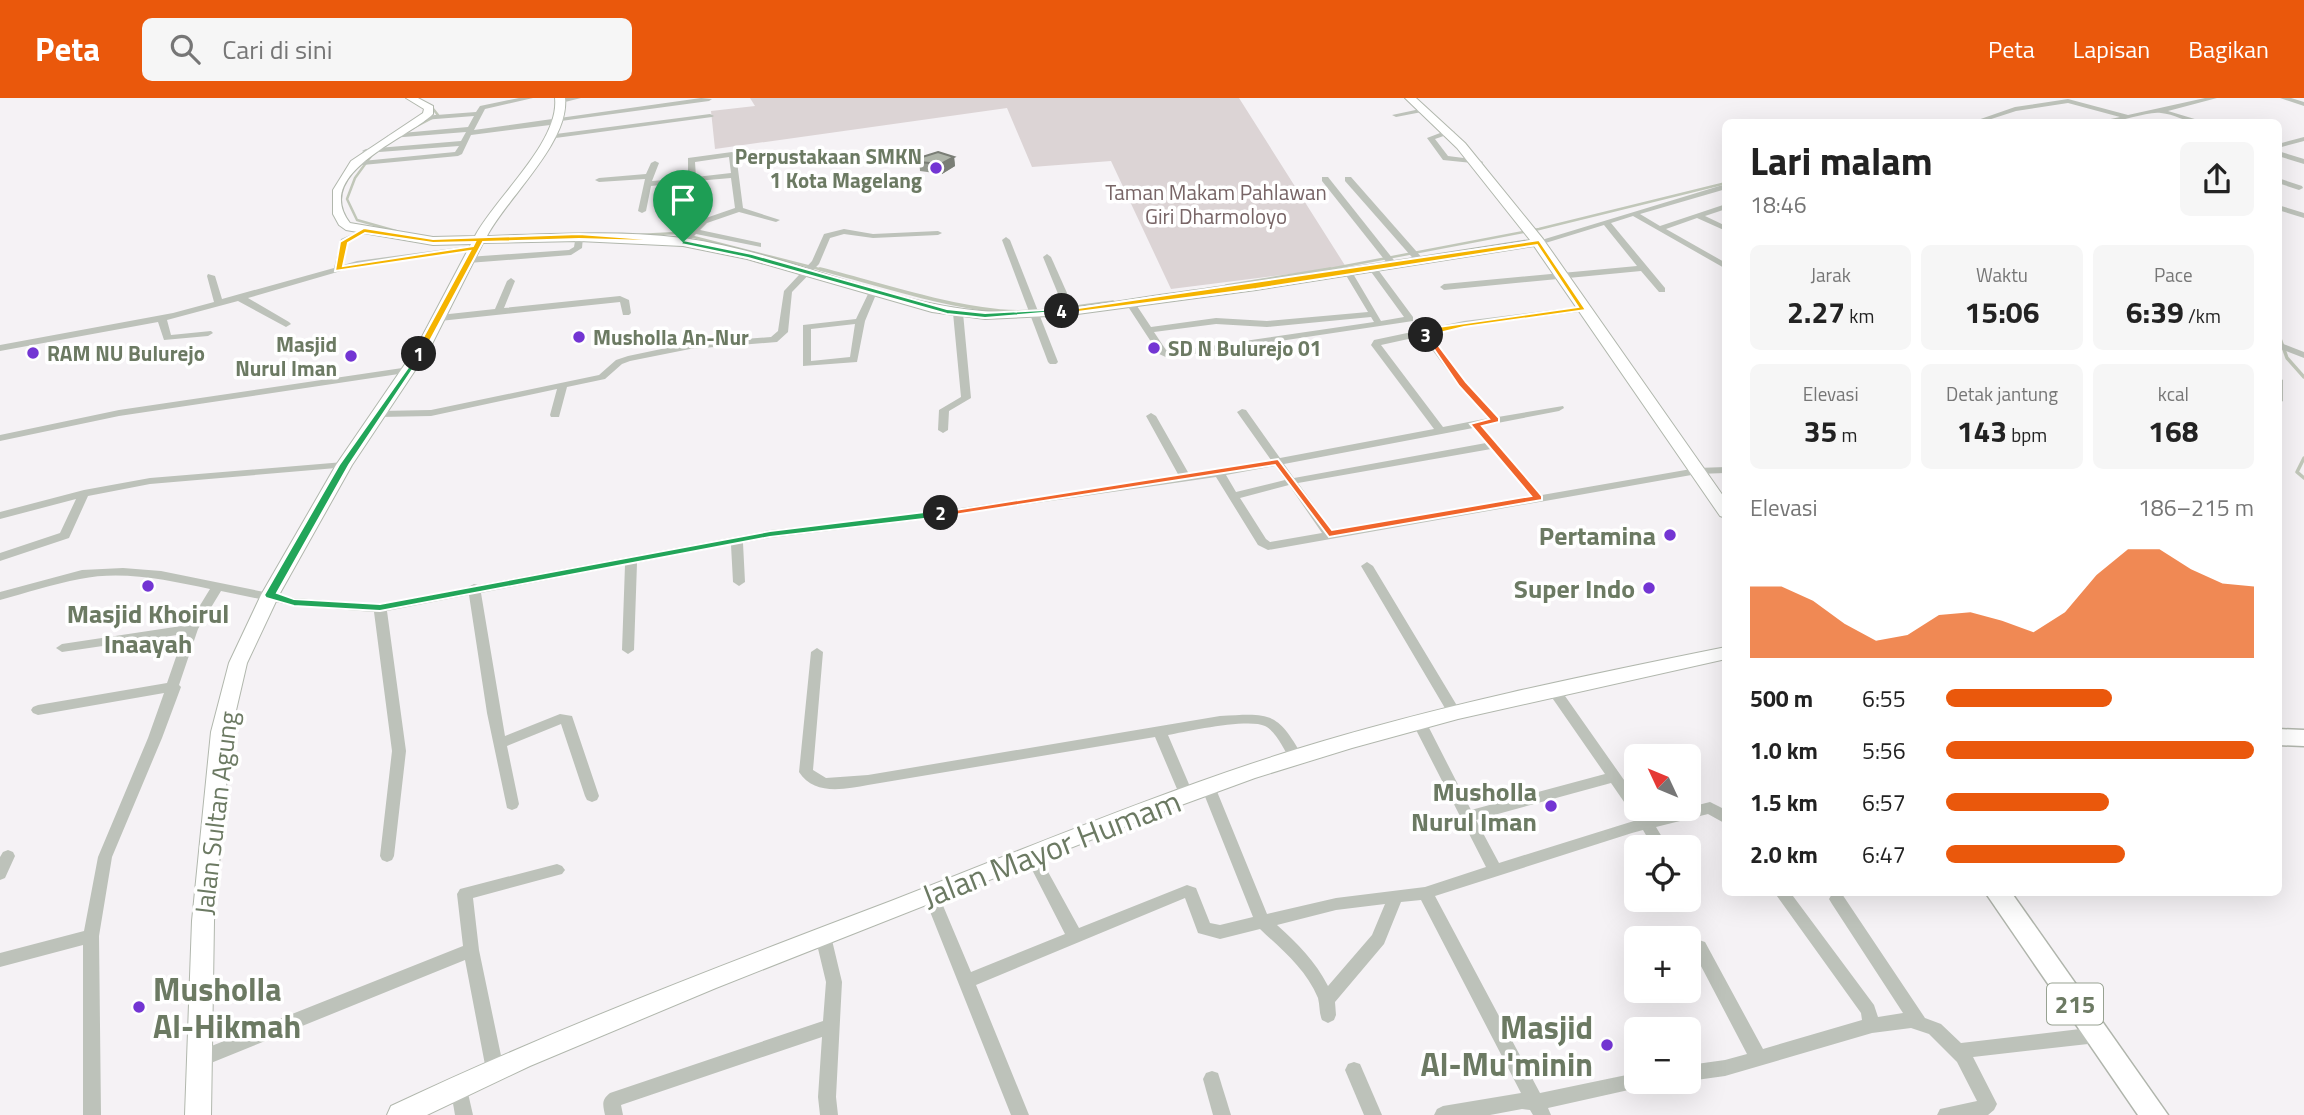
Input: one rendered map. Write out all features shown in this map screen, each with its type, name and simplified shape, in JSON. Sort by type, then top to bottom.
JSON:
[{"type":"main road","points":[[411,98],[429,108],[423,118],[390,136],[352,164],[342,183],[336,205],[343,223],[364,230],[433,241],[478,243],[579,237],[688,237],[749,256],[808,270],[873,292],[958,313],[1130,302],[1348,272],[1373,268],[1389,260],[1417,258],[1536,238]]},
{"type":"main road","points":[[1410,98],[1451,132],[1479,162],[1536,238],[1722,507]]},
{"type":"main road","name":"Jalan Sultan Agung","points":[[198,1115],[203,921],[221,732],[238,663],[270,595],[344,465],[409,370],[440,318],[478,243],[522,181],[548,138],[558,120],[560,99]]},
{"type":"main road","name":"Jalan Mayor Humam","points":[[400,1115],[459,1086],[663,998],[1031,854],[1296,757],[1454,712],[1722,654]]},
{"type":"main road","points":[[2282,737],[2304,738]]},
{"type":"main road","name":"215","points":[[2000,896],[2154,1115]]},
{"type":"street","points":[[352,164],[456,155],[476,114],[483,106],[530,98]]},
{"type":"street","points":[[560,99],[579,98]]},
{"type":"street","points":[[2119,119],[2214,98]]},
{"type":"street","points":[[2283,98],[2304,104]]},
{"type":"street","points":[[390,136],[470,131],[709,99]]},
{"type":"street","points":[[1984,119],[2015,108],[2067,101],[2139,119]]},
{"type":"street","points":[[1396,115],[1425,110]]},
{"type":"street","points":[[2160,110],[2186,119]]},
{"type":"street","points":[[423,118],[476,114]]},
{"type":"street","points":[[548,138],[710,116]]},
{"type":"street","points":[[1451,132],[1431,138],[1446,158],[1479,162]]},
{"type":"street","points":[[2282,145],[2304,139]]},
{"type":"street","points":[[366,152],[463,143]]},
{"type":"street","points":[[704,221],[693,205],[691,160],[698,157],[732,154],[739,209]]},
{"type":"street","points":[[2282,154],[2304,162]]},
{"type":"street","points":[[642,211],[655,163]]},
{"type":"street","points":[[599,180],[692,180],[736,175]]},
{"type":"street","points":[[1348,178],[1417,258]]},
{"type":"street","points":[[1325,179],[1389,260]]},
{"type":"street","points":[[2282,182],[2299,188]]},
{"type":"street","points":[[1536,238],[1608,224],[1722,187]]},
{"type":"street","points":[[1661,228],[1722,207]]},
{"type":"street","points":[[2282,208],[2304,216]]},
{"type":"street","points":[[688,237],[704,221],[739,209],[776,220]]},
{"type":"street","points":[[1636,215],[1722,266]]},
{"type":"street","points":[[1699,216],[1722,227]]},
{"type":"street","points":[[1608,224],[1662,290]]},
{"type":"street","points":[[338,269],[344,242],[364,230]]},
{"type":"street","points":[[380,414],[431,413],[606,376],[619,362],[690,346],[774,340],[783,332],[788,290],[808,270],[823,241],[839,232],[873,236],[938,233]]},
{"type":"street","points":[[0,348],[162,318],[338,269],[478,243],[571,252],[578,248],[579,237]]},
{"type":"street","points":[[688,237],[758,245]]},
{"type":"street","points":[[1006,240],[1053,362]]},
{"type":"street","points":[[1047,257],[1068,306]]},
{"type":"street","points":[[1148,330],[1216,321],[1267,324],[1410,318],[1373,268]]},
{"type":"street","points":[[1444,287],[1643,268]]},
{"type":"street","points":[[1348,272],[1377,318]]},
{"type":"street","points":[[211,276],[219,303]]},
{"type":"street","points":[[498,313],[512,281]]},
{"type":"street","points":[[860,321],[806,327],[806,365],[854,360],[860,321],[873,292]]},
{"type":"street","points":[[239,298],[256,303],[264,314],[286,324]]},
{"type":"street","points":[[440,318],[620,299],[624,300],[626,313]]},
{"type":"street","points":[[1130,302],[1162,352],[1168,355],[1377,318]]},
{"type":"street","points":[[1440,430],[1376,345],[1379,341],[1583,309]]},
{"type":"street","points":[[943,430],[943,410],[966,398],[958,313]]},
{"type":"street","points":[[162,318],[167,338],[208,333]]},
{"type":"street","points":[[1424,332],[1462,384],[1496,420]]},
{"type":"street","points":[[2282,346],[2304,355]]},
{"type":"street","points":[[0,438],[119,413],[409,370]]},
{"type":"street","points":[[555,415],[563,385]]},
{"type":"street","points":[[0,596],[82,574],[123,572],[161,575],[270,595],[294,603],[380,608],[737,540],[1219,473],[1559,408]]},
{"type":"street","points":[[1242,412],[1329,534]]},
{"type":"street","points":[[1151,416],[1186,478]]},
{"type":"street","points":[[1475,424],[1539,498]]},
{"type":"street","points":[[1233,496],[1293,481],[1495,444]]},
{"type":"street","points":[[0,516],[84,493],[150,481],[344,465]]},
{"type":"street","points":[[1219,473],[1265,545],[1697,471],[1722,470]]},
{"type":"street","points":[[0,556],[65,535],[84,493]]},
{"type":"street","points":[[737,540],[739,582]]},
{"type":"street","points":[[628,650],[631,559]]},
{"type":"street","points":[[1367,566],[1454,712]]},
{"type":"street","points":[[92,1115],[91,936],[105,857],[174,687],[192,629],[218,586]]},
{"type":"street","points":[[474,588],[512,804]]},
{"type":"street","points":[[380,608],[399,751],[387,856]]},
{"type":"street","points":[[62,649],[192,629]]},
{"type":"street","points":[[817,652],[806,759],[806,772],[814,780],[839,783],[867,780],[1220,721],[1268,720],[1276,725],[1296,757]]},
{"type":"street","points":[[38,710],[174,687]]},
{"type":"street","points":[[1553,689],[1624,791]]},
{"type":"street","points":[[502,743],[560,719],[566,719],[592,796]]},
{"type":"street","points":[[1419,722],[1494,869]]},
{"type":"street","points":[[1160,732],[1187,796]]},
{"type":"street","points":[[1466,817],[1614,777]]},
{"type":"street","points":[[1209,789],[1262,921],[1298,954],[1328,1007],[1378,939],[1396,897]]},
{"type":"street","points":[[965,982],[1187,891],[1191,893],[1208,930],[1220,932],[1336,904],[1425,893],[1494,869],[1647,823],[1710,808],[1722,816]]},
{"type":"street","points":[[1647,823],[1654,835]]},
{"type":"street","points":[[1031,854],[1075,937]]},
{"type":"street","points":[[0,874],[8,856]]},
{"type":"street","points":[[495,1070],[471,950],[465,897],[467,892],[557,870]]},
{"type":"street","points":[[1425,893],[1540,1108]]},
{"type":"street","points":[[931,894],[1020,1115]]},
{"type":"street","points":[[1784,896],[1868,1010],[1872,1025]]},
{"type":"street","points":[[1837,898],[1919,1023]]},
{"type":"street","points":[[0,960],[91,936]]},
{"type":"street","points":[[823,936],[834,982],[827,1097],[829,1115]]},
{"type":"street","points":[[200,1059],[471,950]]},
{"type":"street","points":[[1701,951],[1758,1057]]},
{"type":"street","points":[[1701,1071],[1725,1068],[1872,1025],[1911,1020],[1935,1029],[1959,1051],[1988,1100],[1979,1111],[1946,1115]]},
{"type":"street","points":[[614,1115],[611,1103],[617,1099],[831,1026]]},
{"type":"street","points":[[1959,1051],[2097,1035]]},
{"type":"street","points":[[1354,1070],[1373,1115]]},
{"type":"street","points":[[1213,1079],[1222,1115]]},
{"type":"street","points":[[1443,1115],[1522,1101],[1540,1108],[1624,1084]]},
{"type":"street","points":[[459,1086],[464,1115]]},
{"type":"green space","name":"Taman Makam Pahlawan Giri Dharmoloyo","points":[[750,98],[1239,98],[1346,267],[1171,289],[1111,161],[1032,167],[1007,108],[715,149],[711,111],[755,106]]},
{"type":"building","points":[[938,152],[954,157],[941,164],[919,162],[919,158]]},
{"type":"waterway","points":[[413,128],[438,115],[430,105]]},
{"type":"waterway","points":[[371,156],[355,178],[347,199],[357,220],[396,231]]},
{"type":"waterway","points":[[1326,270],[1539,229],[1722,184]]},
{"type":"waterway","points":[[638,235],[678,233],[827,271]]},
{"type":"waterway","points":[[820,269],[932,299],[1000,311],[1042,311],[1113,302]]},
{"type":"waterway","points":[[1226,286],[1326,270]]},
{"type":"waterway","points":[[1319,271],[1326,270]]},
{"type":"waterway","points":[[2282,344],[2287,358],[2304,377]]},
{"type":"waterway","points":[[2304,458],[2297,472],[2304,478]]},
{"type":"place","name":"Perpustakaan SMKN 1 Kota Magelang","points":[[936,168]]},
{"type":"place","name":"Musholla An-Nur","points":[[579,337]]},
{"type":"place","name":"SD N Bulurejo 01","points":[[1154,348]]},
{"type":"place","name":"RAM NU Bulurejo","points":[[33,353]]},
{"type":"place","name":"Masjid Nurul Iman","points":[[351,356]]},
{"type":"place","name":"Pertamina","points":[[1670,535]]},
{"type":"place","name":"Masjid Khoirul Inaayah","points":[[148,586]]},
{"type":"place","name":"Super Indo","points":[[1649,588]]},
{"type":"place","name":"Musholla Nurul Iman","points":[[1551,806]]},
{"type":"place","name":"Musholla Al-Hikmah","points":[[139,1007]]},
{"type":"place","name":"Masjid Al-Mu'minin","points":[[1607,1045]]},
{"type":"route","points":[[683,242],[579,237],[480,240],[476,248],[338,269],[344,242],[364,230],[433,241],[480,240],[476,248],[468,260],[430,336],[367,435],[344,465],[270,595],[294,603],[380,608],[474,588],[770,534],[913,518],[1278,462],[1329,534],[1539,498],[1475,424],[1496,420],[1462,384],[1424,332],[1464,324],[1583,309],[1539,242],[1421,262],[1070,311],[985,315],[932,308],[749,256],[683,242]]}]
